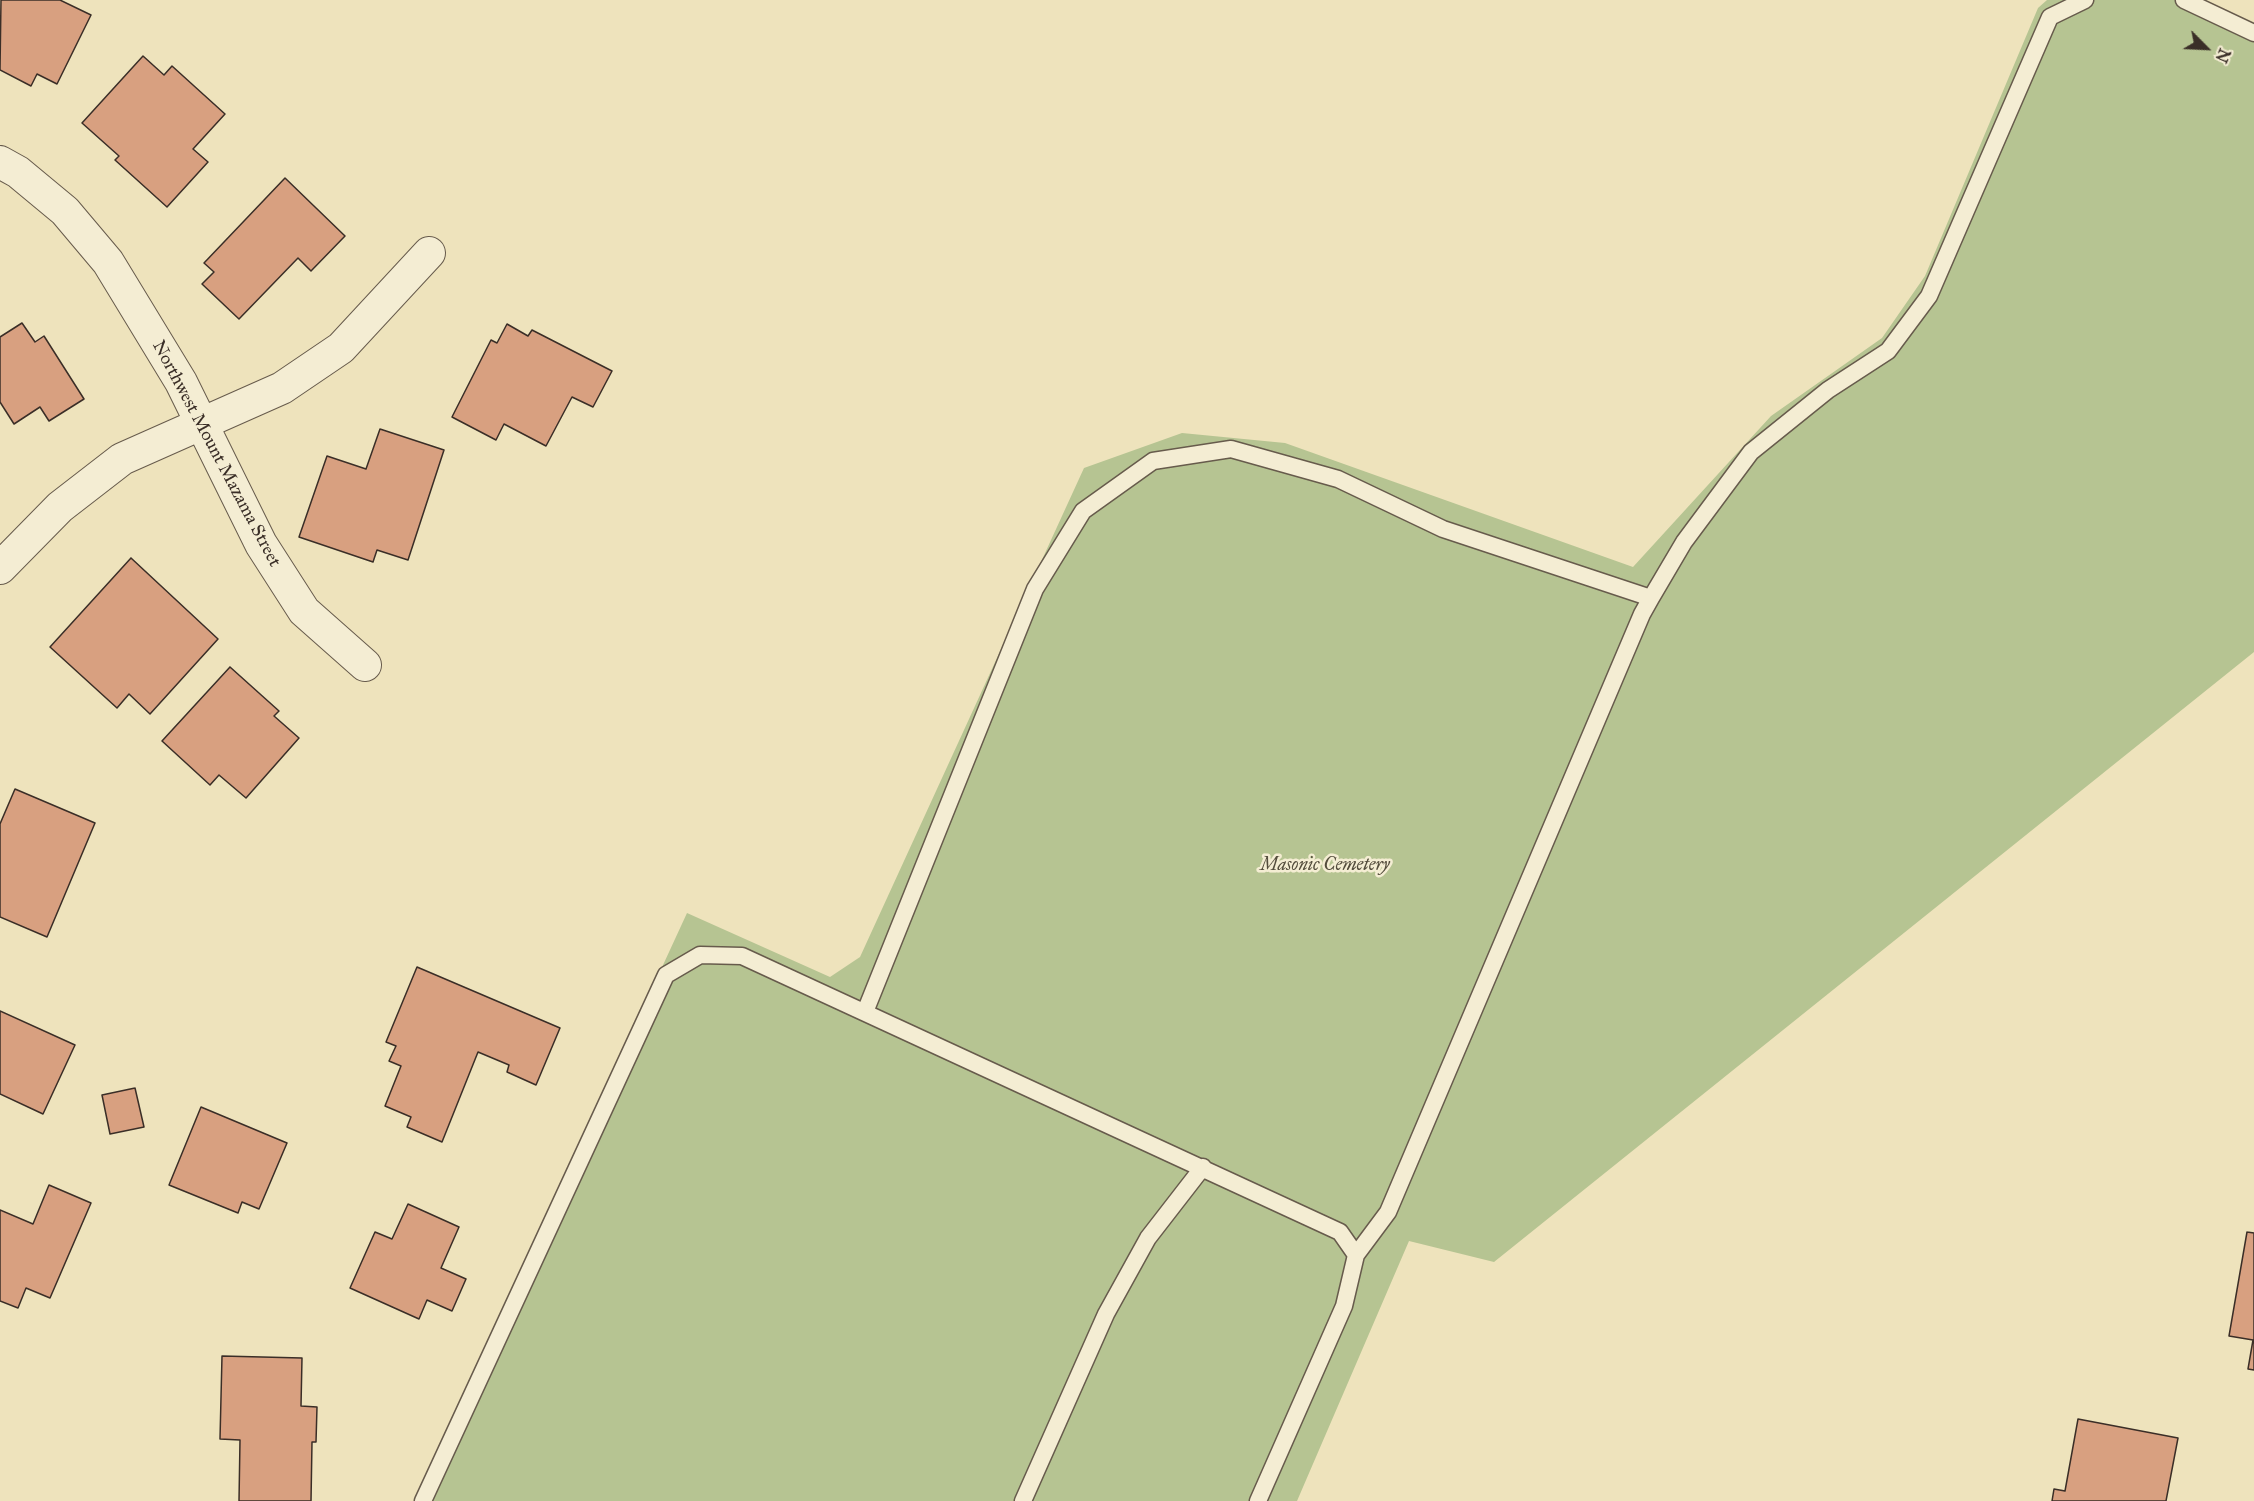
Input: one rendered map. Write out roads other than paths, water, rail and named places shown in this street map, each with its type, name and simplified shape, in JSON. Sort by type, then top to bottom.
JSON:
[{"type":"street","name":"Northwest Mount Mazama Street","points":[[0,162],[18,172],[65,211],[108,262],[181,382],[261,544],[304,611],[365,665]]},
{"type":"street","points":[[0,568],[60,507],[122,459],[202,426],[282,388],[341,348],[429,253]]},
{"type":"lane","points":[[1258,1501],[1344,1305],[1356,1255],[1388,1212],[1651,597],[1684,542],[1751,452],[1828,390],[1888,351],[1929,296],[2050,17],[2085,0]]},
{"type":"lane","points":[[2184,0],[2254,33]]},
{"type":"lane","points":[[865,1012],[1035,589],[1083,511],[1154,461],[1231,449],[1338,479],[1443,529],[1651,597]]},
{"type":"lane","points":[[423,1501],[666,975],[700,955],[742,956],[865,1012],[1340,1232],[1356,1255]]},
{"type":"lane","points":[[1023,1501],[1106,1314],[1148,1238],[1203,1167]]},
{"type":"park label","name":"Masonic Cemetery","points":[[1325,866]]}]
